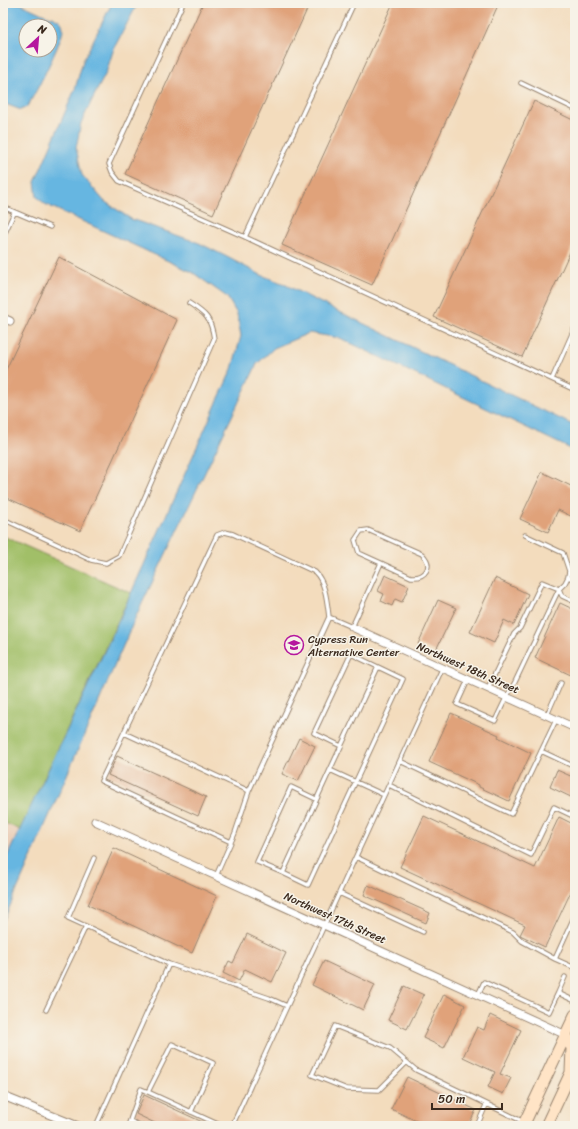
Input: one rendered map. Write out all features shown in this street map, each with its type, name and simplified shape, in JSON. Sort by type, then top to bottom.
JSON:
[{"type":"main road","points":[[524,1124],[575,1015]]},
{"type":"main road","points":[[550,1125],[574,1070],[572,1048],[566,1035]]},
{"type":"street","name":"Northwest 18th Street","points":[[352,627],[575,728]]},
{"type":"street","name":"Northwest 17th Street","points":[[95,821],[566,1035]]},
{"type":"street","points":[[4,1099],[78,1126]]},
{"type":"lane","points":[[183,3],[109,164],[112,172],[122,182],[245,237],[575,390]]},
{"type":"lane","points":[[245,237],[354,3]]},
{"type":"lane","points":[[521,83],[575,109]]},
{"type":"lane","points":[[3,207],[14,213],[50,227]]},
{"type":"lane","points":[[3,237],[14,213]]},
{"type":"lane","points":[[3,519],[91,560],[106,563],[119,556],[214,339],[212,326],[204,313],[189,303]]},
{"type":"lane","points":[[552,379],[575,327]]},
{"type":"lane","points":[[368,530],[422,554],[429,563],[423,573],[415,577],[411,577],[381,564],[359,553],[356,540],[361,531],[368,530]]},
{"type":"lane","points":[[216,876],[232,842],[249,791],[329,617],[327,599],[323,586],[321,580],[315,572],[233,534],[221,532],[215,538],[101,781],[232,842]]},
{"type":"lane","points":[[468,680],[457,704],[495,721],[559,589],[568,577],[569,572],[563,553],[525,535]]},
{"type":"lane","points":[[329,617],[352,627],[381,564]]},
{"type":"lane","points":[[568,577],[575,580]]},
{"type":"lane","points":[[488,689],[514,634],[520,628],[542,582],[559,589],[562,596],[575,602]]},
{"type":"lane","points":[[316,799],[291,787],[257,862],[308,885],[403,679],[351,654],[314,733],[341,746]]},
{"type":"lane","points":[[283,874],[316,799],[378,667]]},
{"type":"lane","points":[[232,1126],[442,669]]},
{"type":"lane","points":[[546,716],[561,683]]},
{"type":"lane","points":[[400,761],[512,814],[556,720]]},
{"type":"lane","points":[[124,733],[249,791]]},
{"type":"lane","points":[[541,751],[575,767]]},
{"type":"lane","points":[[330,770],[384,795]]},
{"type":"lane","points":[[389,785],[531,855],[554,807],[575,817]]},
{"type":"lane","points":[[356,857],[513,932],[522,942],[575,968]]},
{"type":"lane","points":[[94,858],[68,918],[169,964],[269,998],[287,1006]]},
{"type":"lane","points":[[339,893],[423,932]]},
{"type":"lane","points":[[555,959],[575,914]]},
{"type":"lane","points":[[46,1010],[86,926]]},
{"type":"lane","points":[[96,1126],[169,964]]},
{"type":"lane","points":[[478,995],[484,982],[549,1012],[565,977]]},
{"type":"lane","points":[[558,993],[575,1001]]},
{"type":"lane","points":[[406,1062],[379,1090],[347,1089],[312,1075],[335,1026],[390,1048],[416,1070],[524,1124]]},
{"type":"lane","points":[[148,1092],[172,1044],[214,1063],[191,1112]]},
{"type":"lane","points":[[128,1126],[141,1089],[222,1126]]},
{"type":"lane","points":[[477,1126],[486,1105]]},
{"type":"lane","points":[[130,1121],[142,1126]]},
{"type":"shaded area","points":[[3,822],[20,830],[3,865]]},
{"type":"green space","points":[[3,536],[131,593],[20,830],[3,822]]},
{"type":"water","points":[[3,3],[19,3],[54,18],[18,18],[18,58],[52,58],[27,106],[21,110],[3,103]]},
{"type":"water","points":[[112,3],[138,3],[114,48],[106,73],[81,123],[76,148],[82,175],[104,201],[131,219],[199,243],[261,275],[282,283],[575,426],[575,451],[340,338],[309,333],[274,348],[257,364],[137,614],[3,922],[3,865],[114,631],[232,369],[241,336],[237,314],[227,297],[192,272],[45,204],[37,197],[35,182],[75,89],[83,61]]},
{"type":"water","points":[[58,19],[63,27],[58,45]]},
{"type":"building","points":[[203,3],[310,3],[213,214],[125,174]]},
{"type":"building","points":[[393,3],[499,3],[372,285],[282,245]]},
{"type":"building","points":[[534,101],[575,121],[575,241],[522,357],[434,317]]},
{"type":"building","points":[[59,257],[177,320],[80,531],[3,496],[3,376]]},
{"type":"building","points":[[542,472],[575,488],[575,518],[558,510],[548,532],[520,519]]},
{"type":"building","points":[[385,575],[409,586],[402,602],[395,599],[392,606],[381,601],[384,594],[378,591]]},
{"type":"building","points":[[495,578],[528,594],[514,625],[504,620],[494,643],[470,632]]},
{"type":"building","points":[[438,600],[456,608],[435,652],[418,644]]},
{"type":"building","points":[[560,603],[575,610],[575,677],[535,658]]},
{"type":"building","points":[[451,713],[499,735],[498,737],[531,753],[509,801],[479,787],[479,785],[429,762]]},
{"type":"building","points":[[299,738],[315,746],[298,781],[282,774]]},
{"type":"building","points":[[117,756],[206,797],[198,816],[108,775]]},
{"type":"building","points":[[557,770],[575,778],[575,799],[550,787]]},
{"type":"building","points":[[424,816],[535,868],[559,817],[575,825],[575,883],[545,947],[520,935],[525,925],[400,867]]},
{"type":"building","points":[[114,848],[217,896],[192,953],[88,905]]},
{"type":"building","points":[[368,885],[430,913],[426,923],[364,895]]},
{"type":"building","points":[[247,934],[286,953],[272,982],[245,969],[239,981],[223,973],[229,961],[233,963]]},
{"type":"building","points":[[324,961],[375,985],[363,1010],[312,985]]},
{"type":"building","points":[[404,986],[424,995],[407,1029],[388,1020]]},
{"type":"building","points":[[444,994],[465,1005],[444,1048],[423,1038]]},
{"type":"building","points":[[490,1015],[521,1030],[500,1074],[511,1078],[503,1094],[488,1087],[495,1072],[463,1057],[477,1027],[484,1030]]},
{"type":"building","points":[[407,1077],[476,1110],[468,1126],[427,1126],[391,1109]]},
{"type":"building","points":[[144,1095],[211,1126],[161,1126],[136,1114]]},
{"type":"place","name":"Cypress Run Alternative Center","points":[[294,645]]}]
